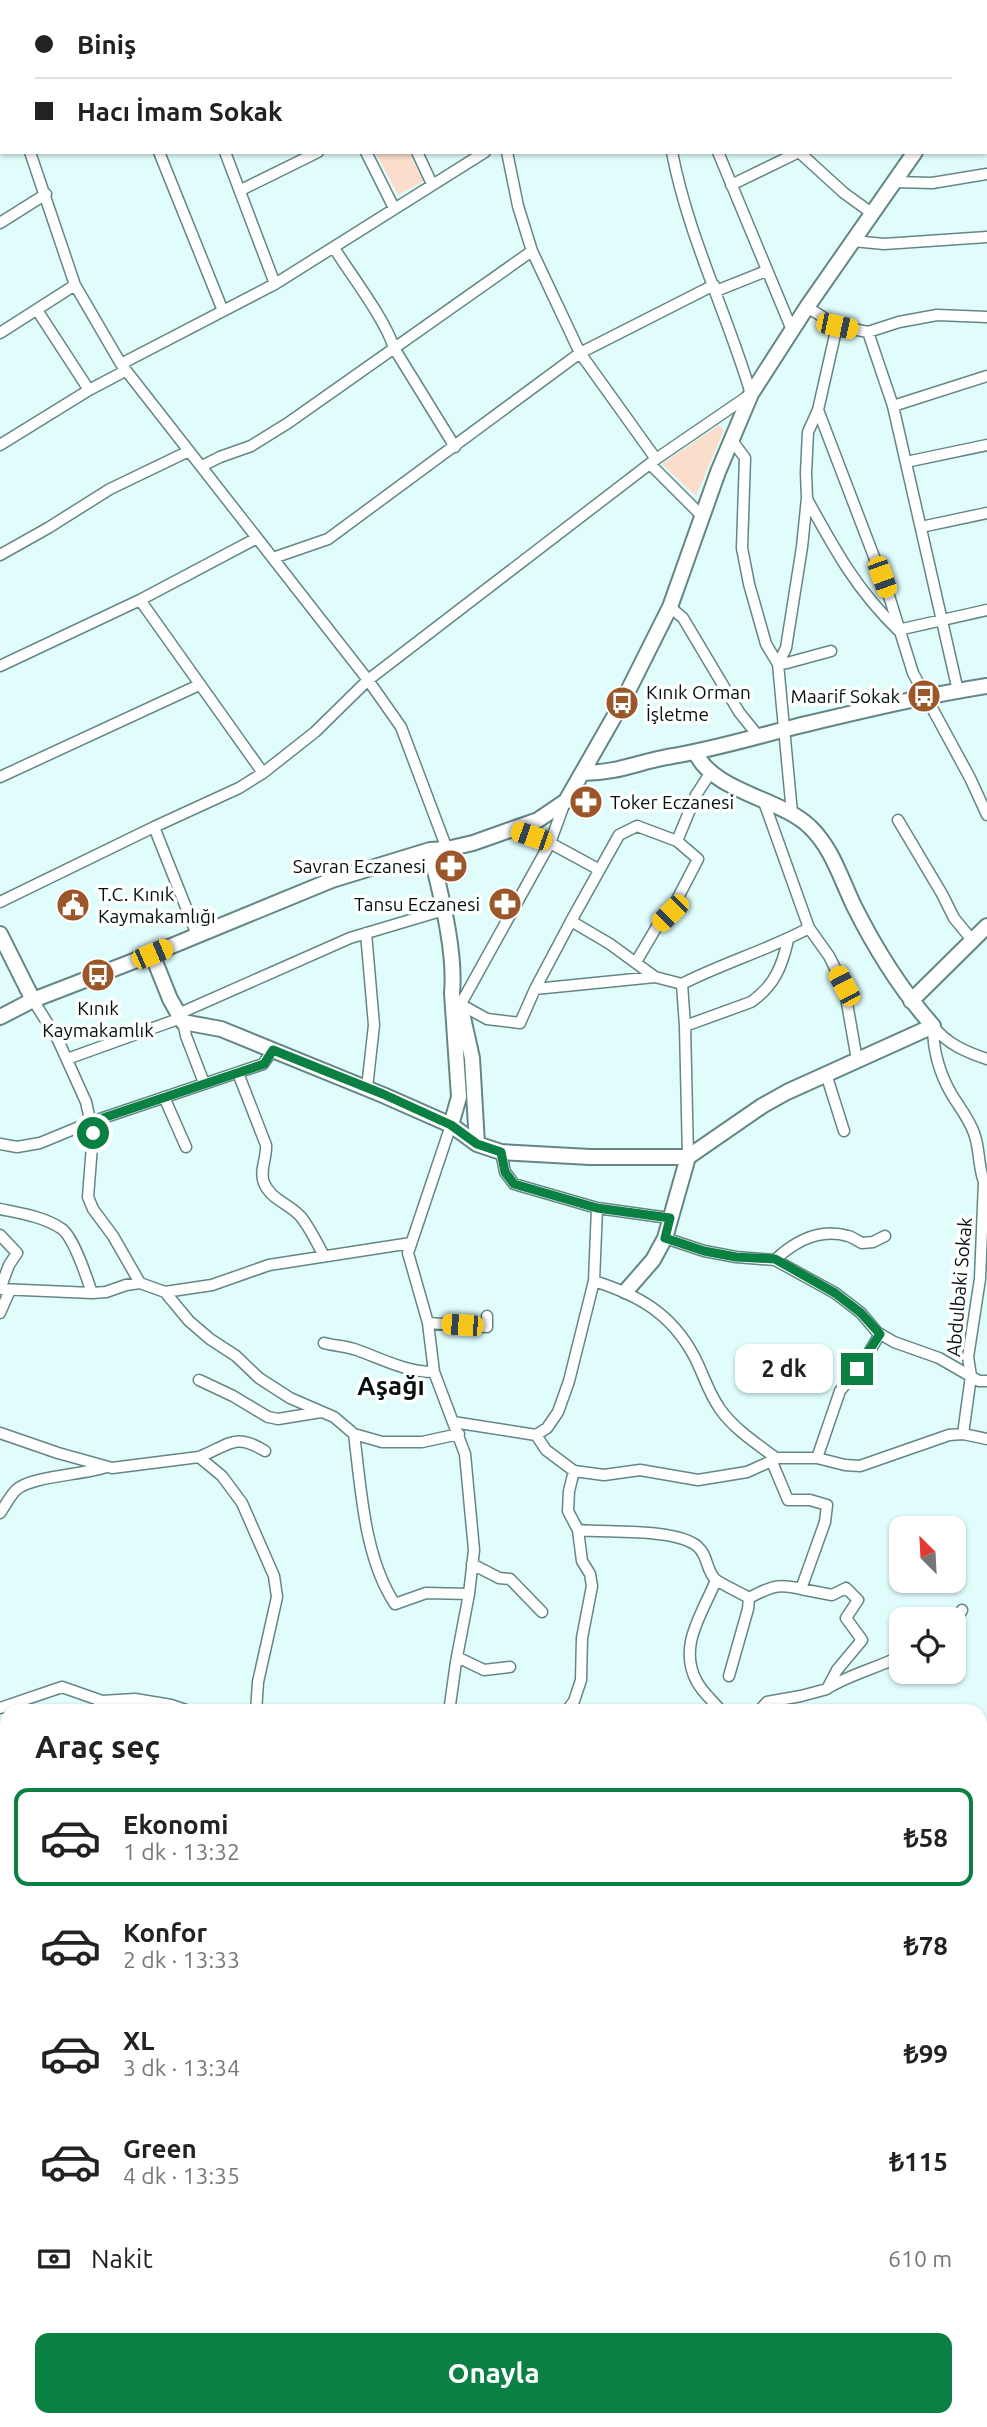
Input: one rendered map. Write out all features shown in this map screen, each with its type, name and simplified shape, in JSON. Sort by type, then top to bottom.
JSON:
[{"type":"street","points":[[31,154],[75,285],[123,367],[368,680],[401,727],[447,849]]},
{"type":"street","points":[[160,154],[223,311]]},
{"type":"street","points":[[226,154],[275,285]]},
{"type":"street","points":[[241,190],[314,154]]},
{"type":"street","points":[[367,154],[394,208]]},
{"type":"street","points":[[418,154],[432,184]]},
{"type":"street","points":[[0,445],[123,367],[275,285],[482,154]]},
{"type":"street","points":[[507,154],[517,206],[532,251],[580,353],[653,461],[704,517]]},
{"type":"street","points":[[672,154],[678,186],[737,346],[751,394]]},
{"type":"street","points":[[719,154],[792,330]]},
{"type":"street","points":[[731,185],[795,154]]},
{"type":"street","points":[[801,154],[844,193],[873,214]]},
{"type":"street","points":[[450,1704],[474,1550],[465,1454],[434,1372],[428,1323],[408,1253],[459,1097],[457,1010],[550,843],[566,802],[670,607],[731,439],[751,394],[807,307],[914,154]]},
{"type":"street","points":[[894,181],[932,183],[987,174]]},
{"type":"street","points":[[0,223],[46,194]]},
{"type":"street","points":[[853,241],[884,244],[987,237]]},
{"type":"street","points":[[334,248],[455,447]]},
{"type":"street","points":[[202,466],[251,446],[288,423],[532,251]]},
{"type":"street","points":[[273,558],[328,539],[580,353],[715,288],[766,271]]},
{"type":"street","points":[[0,333],[75,285]]},
{"type":"street","points":[[807,307],[837,326],[868,332],[899,322],[937,315],[987,317]]},
{"type":"street","points":[[37,310],[89,390]]},
{"type":"street","points":[[778,664],[786,648],[802,547],[807,498],[808,432],[818,410],[837,326]]},
{"type":"street","points":[[868,332],[893,406],[958,691]]},
{"type":"street","points":[[893,406],[987,376]]},
{"type":"street","points":[[0,902],[239,788],[264,773],[315,732],[368,680],[653,461],[751,394]]},
{"type":"street","points":[[818,410],[924,696],[970,778],[987,815]]},
{"type":"street","points":[[731,439],[745,458],[742,548],[766,644],[778,664],[792,813]]},
{"type":"street","points":[[906,462],[987,445]]},
{"type":"street","points":[[0,555],[110,489],[189,451]]},
{"type":"street","points":[[807,498],[838,555],[864,595],[898,630]]},
{"type":"street","points":[[921,527],[987,513]]},
{"type":"street","points":[[0,666],[140,600],[257,538]]},
{"type":"street","points":[[140,600],[264,773]]},
{"type":"street","points":[[670,607],[682,618],[739,712],[759,737]]},
{"type":"street","points":[[898,630],[987,610]]},
{"type":"street","points":[[778,664],[831,651]]},
{"type":"street","points":[[0,777],[199,685]]},
{"type":"street","points":[[583,773],[608,773],[924,696],[987,686]]},
{"type":"street","points":[[696,753],[701,764],[711,772],[764,802],[792,813],[820,836],[887,968],[911,1001],[941,1037],[987,1059]]},
{"type":"street","points":[[677,841],[696,795],[711,772]]},
{"type":"street","points":[[0,1017],[33,1000],[332,880],[430,850],[447,849],[538,820],[566,802]]},
{"type":"street","points":[[764,802],[809,928],[829,956],[844,986],[857,1060]]},
{"type":"street","points":[[898,820],[954,918],[972,940]]},
{"type":"street","points":[[154,827],[197,935]]},
{"type":"street","points":[[457,1010],[487,1019],[520,1023],[598,869],[619,835],[637,827],[677,841],[698,859],[670,913],[659,923],[635,962]]},
{"type":"street","points":[[511,829],[550,843],[598,869]]},
{"type":"street","points":[[430,850],[444,910],[453,980],[452,993],[472,1058],[477,1144]]},
{"type":"street","points":[[67,1059],[180,1018],[268,972],[350,938],[444,910]]},
{"type":"street","points":[[571,921],[655,977]]},
{"type":"street","points":[[911,1001],[987,926]]},
{"type":"street","points":[[535,989],[655,977],[682,984],[788,940],[809,928]]},
{"type":"street","points":[[366,933],[374,1025],[367,1088]]},
{"type":"street","points":[[0,934],[33,1000],[58,1040],[86,1102],[93,1133],[88,1197],[141,1283]]},
{"type":"street","points":[[685,1026],[751,1002],[760,996],[772,984],[777,974],[788,940]]},
{"type":"street","points":[[152,954],[204,1083]]},
{"type":"street","points":[[626,1291],[653,1260],[665,1238],[688,1157],[682,984]]},
{"type":"street","points":[[180,1018],[221,1029],[367,1088],[451,1125],[477,1144],[501,1152],[590,1157],[688,1157],[762,1105],[933,1026]]},
{"type":"street","name":"Abdulbaki Sokak","points":[[933,1026],[936,1057],[951,1094],[965,1113],[976,1136],[980,1170],[986,1182],[981,1279],[968,1357],[971,1376],[962,1434]]},
{"type":"street","points":[[0,1144],[17,1147],[40,1143],[91,1122],[264,1064],[273,1050]]},
{"type":"street","points":[[238,1073],[266,1145],[267,1154],[262,1170],[264,1185],[276,1199],[291,1207],[303,1219],[324,1256]]},
{"type":"street","points":[[826,1074],[844,1131]]},
{"type":"street","points":[[164,1097],[186,1147]]},
{"type":"street","points":[[501,1152],[505,1172],[514,1184],[597,1208],[670,1218]]},
{"type":"street","points":[[453,1422],[536,1435],[547,1428],[558,1412],[569,1381],[594,1280],[597,1208]]},
{"type":"street","points":[[0,1209],[32,1216],[64,1230],[83,1265],[92,1293]]},
{"type":"street","points":[[0,1235],[16,1253],[9,1265],[0,1313]]},
{"type":"street","points":[[775,1259],[799,1241],[816,1236],[850,1236],[862,1243],[873,1242],[884,1236]]},
{"type":"street","points":[[665,1238],[704,1251],[736,1257],[775,1259],[835,1293],[861,1313],[880,1334],[894,1342],[939,1358],[979,1381],[987,1381]]},
{"type":"street","points":[[3,1290],[92,1293],[141,1283],[165,1292],[212,1285],[269,1265],[411,1243]]},
{"type":"street","points":[[594,1280],[626,1291],[659,1311],[668,1321],[693,1355],[720,1410],[774,1460],[788,1500],[810,1500],[827,1505],[825,1522],[801,1589]]},
{"type":"street","points":[[165,1292],[189,1321],[236,1356],[260,1378],[289,1398],[342,1422],[354,1434],[382,1442],[422,1442],[459,1434]]},
{"type":"street","points":[[428,1323],[487,1327],[487,1316]]},
{"type":"street","points":[[817,1458],[840,1391],[880,1334]]},
{"type":"street","points":[[324,1343],[338,1348],[354,1348],[402,1367],[434,1372]]},
{"type":"street","points":[[199,1380],[233,1396],[268,1418],[322,1412]]},
{"type":"street","points":[[0,1433],[107,1466]]},
{"type":"street","points":[[354,1434],[361,1500],[373,1552],[385,1590],[395,1604],[426,1593],[469,1594]]},
{"type":"street","points":[[536,1435],[546,1450],[574,1471],[604,1475],[640,1470],[698,1480],[747,1472],[774,1460],[817,1458],[860,1466],[923,1443],[962,1434],[987,1439]]},
{"type":"street","points":[[0,1513],[16,1490],[33,1481],[90,1472],[107,1466],[160,1463],[199,1457],[233,1441],[248,1441],[265,1451]]},
{"type":"street","points":[[199,1457],[222,1476],[242,1503],[274,1576],[277,1597],[258,1682],[257,1704]]},
{"type":"street","points":[[572,1704],[581,1680],[582,1638],[592,1586],[590,1574],[582,1561],[578,1530],[568,1511],[574,1471]]},
{"type":"street","points":[[578,1530],[654,1533],[696,1545],[705,1555],[716,1580],[749,1598]]},
{"type":"street","points":[[472,1564],[499,1578],[510,1579],[542,1612]]},
{"type":"street","points":[[715,1704],[697,1682],[689,1649],[690,1637],[716,1580]]},
{"type":"street","points":[[749,1598],[766,1588],[783,1585],[832,1595],[846,1588],[858,1600],[846,1618],[862,1640],[837,1670],[827,1689]]},
{"type":"street","points":[[729,1676],[749,1598]]},
{"type":"street","points":[[457,1657],[484,1670],[510,1667]]},
{"type":"street","points":[[765,1704],[827,1689],[843,1679],[889,1662]]},
{"type":"street","points":[[12,1704],[62,1687],[102,1701],[135,1699],[171,1704]]},
{"type":"shaded area","points":[[376,154],[410,154],[424,181],[398,195]]},
{"type":"shaded area","points":[[719,425],[724,430],[696,496],[662,464]]},
{"type":"place","name":"Maarif Sokak","points":[[924,696]]},
{"type":"place","name":"Kınık Orman İşletme","points":[[622,703]]},
{"type":"place","name":"Toker Eczanesi","points":[[586,802]]},
{"type":"place","name":"Savran Eczanesi","points":[[451,866]]},
{"type":"place","name":"Tansu Eczanesi","points":[[505,904]]},
{"type":"place","name":"T.C. Kınık Kaymakamlığı","points":[[73,905]]},
{"type":"place","name":"Kınık Kaymakamlık","points":[[98,975]]},
{"type":"district","name":"Aşağı","points":[[391,1385]]},
{"type":"route","points":[[93,1133],[91,1122],[264,1064],[273,1050],[383,1094],[451,1125],[477,1144],[501,1152],[505,1172],[514,1184],[597,1208],[670,1218],[665,1238],[704,1251],[736,1257],[775,1259],[835,1293],[861,1313],[880,1334],[857,1369]]}]
